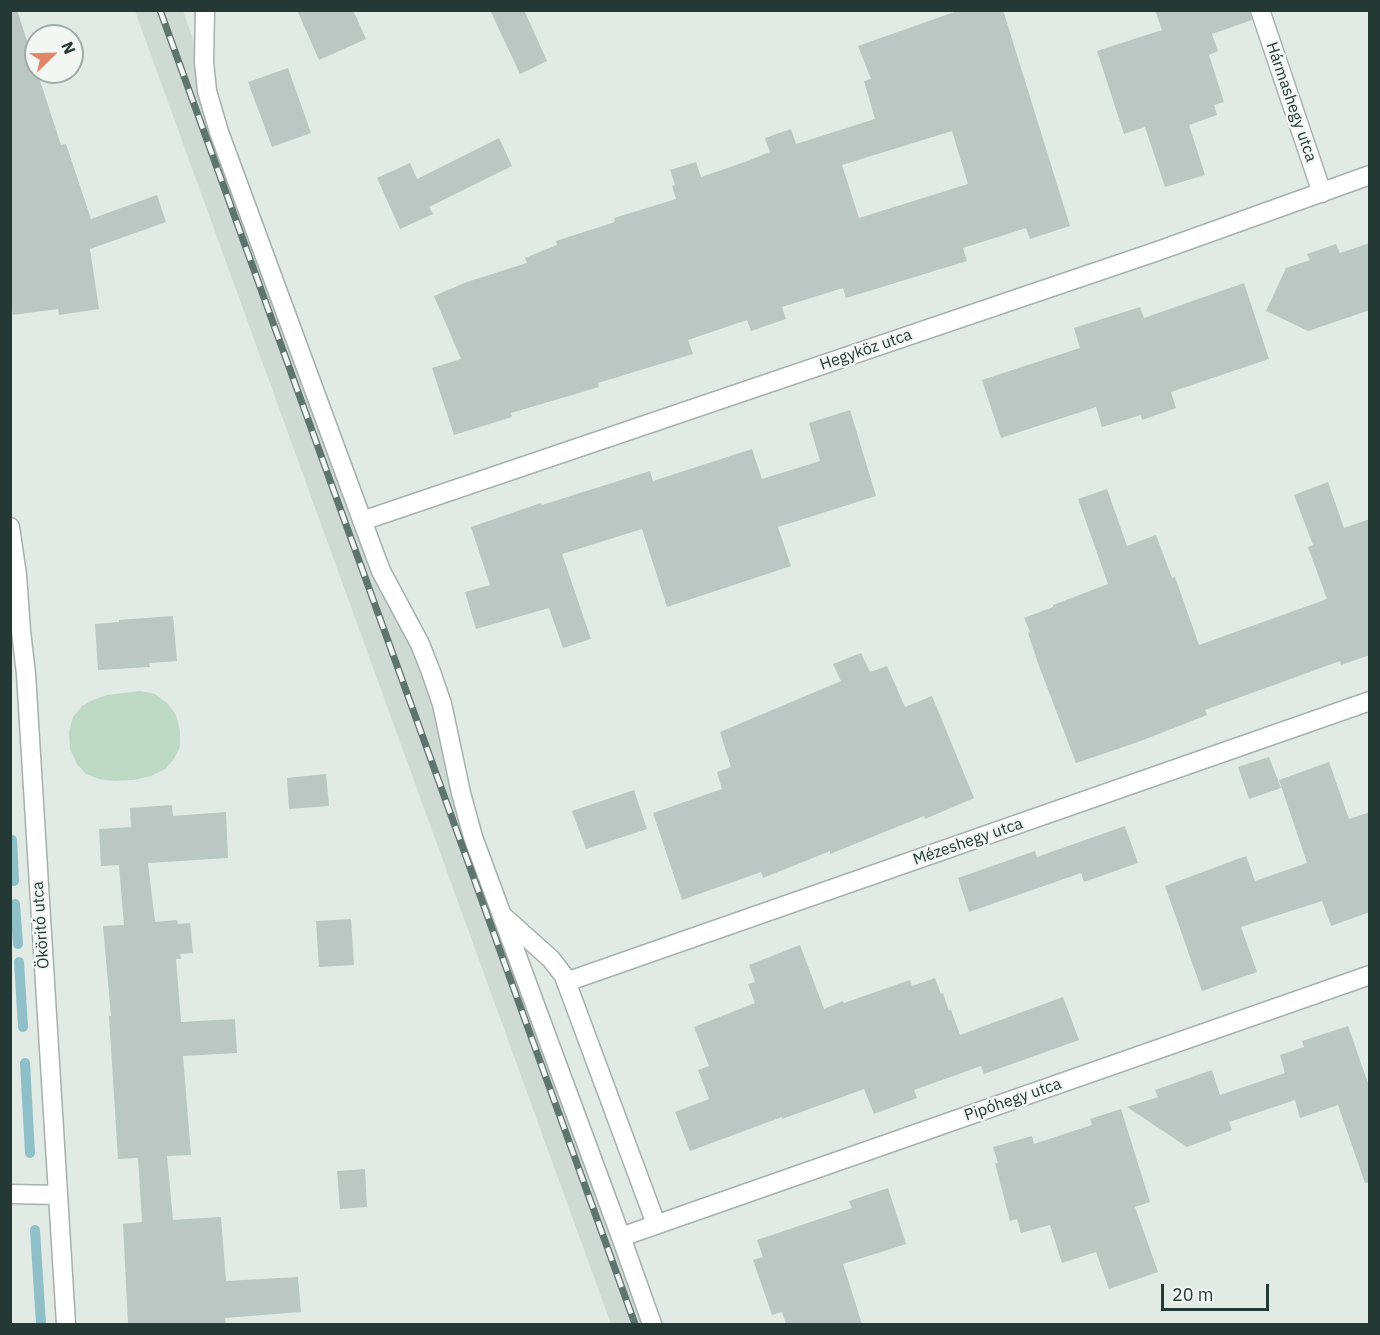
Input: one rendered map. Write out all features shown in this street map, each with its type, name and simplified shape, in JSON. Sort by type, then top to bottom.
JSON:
[{"type":"street","points":[[205,10],[204,62],[207,91],[219,132],[381,571],[420,644],[431,672],[442,704],[467,819],[652,1324]]},
{"type":"street","name":"Hármashegy utca","points":[[1260,10],[1322,193]]},
{"type":"street","name":"Hegyköz utca","points":[[362,521],[1144,256],[1370,175]]},
{"type":"street","name":"Ököritó utca","points":[[10,527],[17,575],[16,631],[26,674],[66,1324]]},
{"type":"street","name":"Mézeshegy utca","points":[[567,982],[1370,701]]},
{"type":"street","points":[[501,914],[556,964],[567,982],[656,1224]]},
{"type":"street","name":"Pipóhegy utca","points":[[621,1237],[1370,975]]},
{"type":"street","points":[[10,1194],[58,1195]]},
{"type":"shaded area","points":[[135,11],[183,11],[659,1324],[611,1324]]},
{"type":"green space","points":[[140,691],[155,694],[167,703],[176,715],[180,731],[180,747],[174,759],[165,769],[151,776],[134,780],[99,779],[86,774],[77,764],[70,749],[69,732],[73,717],[82,706],[93,700],[107,695]]},
{"type":"building","points":[[10,10],[17,10],[24,31],[24,84],[41,84],[61,145],[66,144],[91,219],[157,195],[166,222],[90,249],[99,309],[59,315],[58,309],[13,315],[10,300]]},
{"type":"building","points":[[297,10],[353,10],[366,39],[319,60]]},
{"type":"building","points":[[490,10],[524,10],[547,61],[520,74]]},
{"type":"building","points":[[960,10],[1003,10],[1070,226],[1030,239],[1026,228],[963,248],[967,261],[846,298],[843,288],[782,307],[786,319],[751,331],[747,320],[688,340],[693,354],[598,383],[599,387],[511,413],[512,417],[454,435],[432,368],[461,359],[434,296],[467,282],[527,263],[525,258],[557,245],[556,241],[615,222],[614,218],[676,199],[672,186],[675,185],[670,170],[696,162],[701,177],[770,152],[765,138],[791,129],[796,144],[875,119],[864,81],[871,79],[858,46]],"holes":[[[952,131],[968,184],[859,218],[842,165]]]},
{"type":"building","points":[[1155,10],[1249,10],[1252,20],[1212,34],[1218,51],[1209,55],[1224,102],[1214,105],[1217,115],[1189,125],[1205,175],[1165,187],[1145,127],[1124,134],[1097,51],[1162,30]]},
{"type":"building","points":[[288,68],[311,133],[272,147],[248,82]]},
{"type":"building","points":[[499,138],[512,166],[429,207],[433,214],[400,229],[377,178],[410,163],[417,179]]},
{"type":"building","points":[[1370,243],[1370,310],[1308,331],[1266,311],[1286,268],[1310,260],[1307,254],[1336,244],[1340,253]]},
{"type":"building","points":[[1244,283],[1269,359],[1171,392],[1176,408],[1142,420],[1141,415],[1102,427],[1096,407],[1001,438],[982,380],[1080,348],[1074,328],[1140,307],[1144,318]]},
{"type":"building","points":[[850,410],[876,496],[778,527],[791,566],[667,607],[642,529],[562,554],[591,639],[563,648],[549,608],[476,629],[465,592],[490,585],[471,527],[541,503],[542,505],[650,471],[653,481],[752,449],[762,479],[820,461],[809,423]]},
{"type":"building","points":[[1328,482],[1344,528],[1370,519],[1370,655],[1341,665],[1340,661],[1205,710],[1207,715],[1076,763],[1039,666],[1024,618],[1108,584],[1078,499],[1107,489],[1127,546],[1156,535],[1172,578],[1175,577],[1199,645],[1327,599],[1308,547],[1313,545],[1294,495]]},
{"type":"building","points":[[173,616],[177,661],[149,663],[150,667],[98,670],[95,624]]},
{"type":"building","points":[[861,653],[870,672],[887,666],[905,707],[932,696],[974,798],[925,819],[924,816],[763,878],[761,872],[682,900],[653,813],[722,789],[717,772],[731,767],[720,732],[841,681],[833,664]]},
{"type":"building","points":[[1269,757],[1281,788],[1249,799],[1238,767]]},
{"type":"building","points":[[1329,762],[1349,819],[1370,812],[1370,912],[1331,926],[1322,901],[1241,927],[1257,972],[1202,991],[1165,886],[1246,856],[1255,881],[1307,863],[1279,780]]},
{"type":"building","points":[[326,774],[329,806],[289,809],[287,778]]},
{"type":"building","points":[[634,790],[647,829],[586,849],[572,811]]},
{"type":"building","points":[[172,805],[173,816],[226,812],[228,858],[148,863],[155,922],[177,920],[178,924],[190,923],[193,953],[180,954],[181,959],[176,959],[181,1022],[235,1019],[237,1053],[183,1056],[191,1155],[167,1156],[173,1220],[221,1217],[226,1281],[298,1277],[301,1312],[225,1318],[226,1324],[128,1324],[123,1224],[142,1222],[138,1158],[118,1159],[109,1016],[111,1016],[103,926],[124,925],[119,865],[101,866],[99,829],[131,827],[130,808]]},
{"type":"building","points":[[1125,826],[1138,863],[1084,882],[1081,873],[969,912],[958,878],[1035,851],[1037,857]]},
{"type":"building","points":[[351,919],[354,965],[319,967],[316,921]]},
{"type":"building","points":[[800,945],[824,1009],[910,980],[912,986],[935,978],[960,1035],[1063,997],[1079,1040],[984,1074],[981,1066],[914,1090],[917,1098],[874,1114],[864,1089],[690,1151],[675,1112],[709,1099],[698,1070],[709,1066],[694,1027],[755,1003],[748,984],[755,982],[749,965]]},
{"type":"building","points":[[1348,1026],[1370,1089],[1370,1182],[1365,1183],[1338,1105],[1300,1118],[1295,1100],[1229,1122],[1232,1130],[1187,1147],[1127,1107],[1158,1097],[1155,1090],[1212,1070],[1220,1095],[1285,1073],[1280,1055],[1304,1047],[1302,1041]]},
{"type":"building","points":[[1121,1109],[1150,1202],[1135,1207],[1158,1272],[1109,1289],[1096,1252],[1062,1263],[1050,1225],[1021,1233],[1017,1219],[1010,1221],[993,1147],[1032,1136],[1034,1144],[1092,1125],[1090,1119]]},
{"type":"building","points":[[365,1169],[367,1207],[340,1209],[337,1171]]},
{"type":"building","points":[[888,1188],[906,1244],[843,1264],[862,1324],[786,1324],[782,1312],[772,1315],[753,1260],[763,1257],[757,1240],[852,1208],[849,1201]]},
{"type":"waterway","points":[[12,840],[14,881]]},
{"type":"waterway","points":[[15,904],[18,944]]},
{"type":"waterway","points":[[19,962],[23,1027]]},
{"type":"waterway","points":[[25,1063],[30,1153]]},
{"type":"waterway","points":[[35,1230],[41,1324]]},
{"type":"railway","points":[[160,10],[635,1324]]}]
